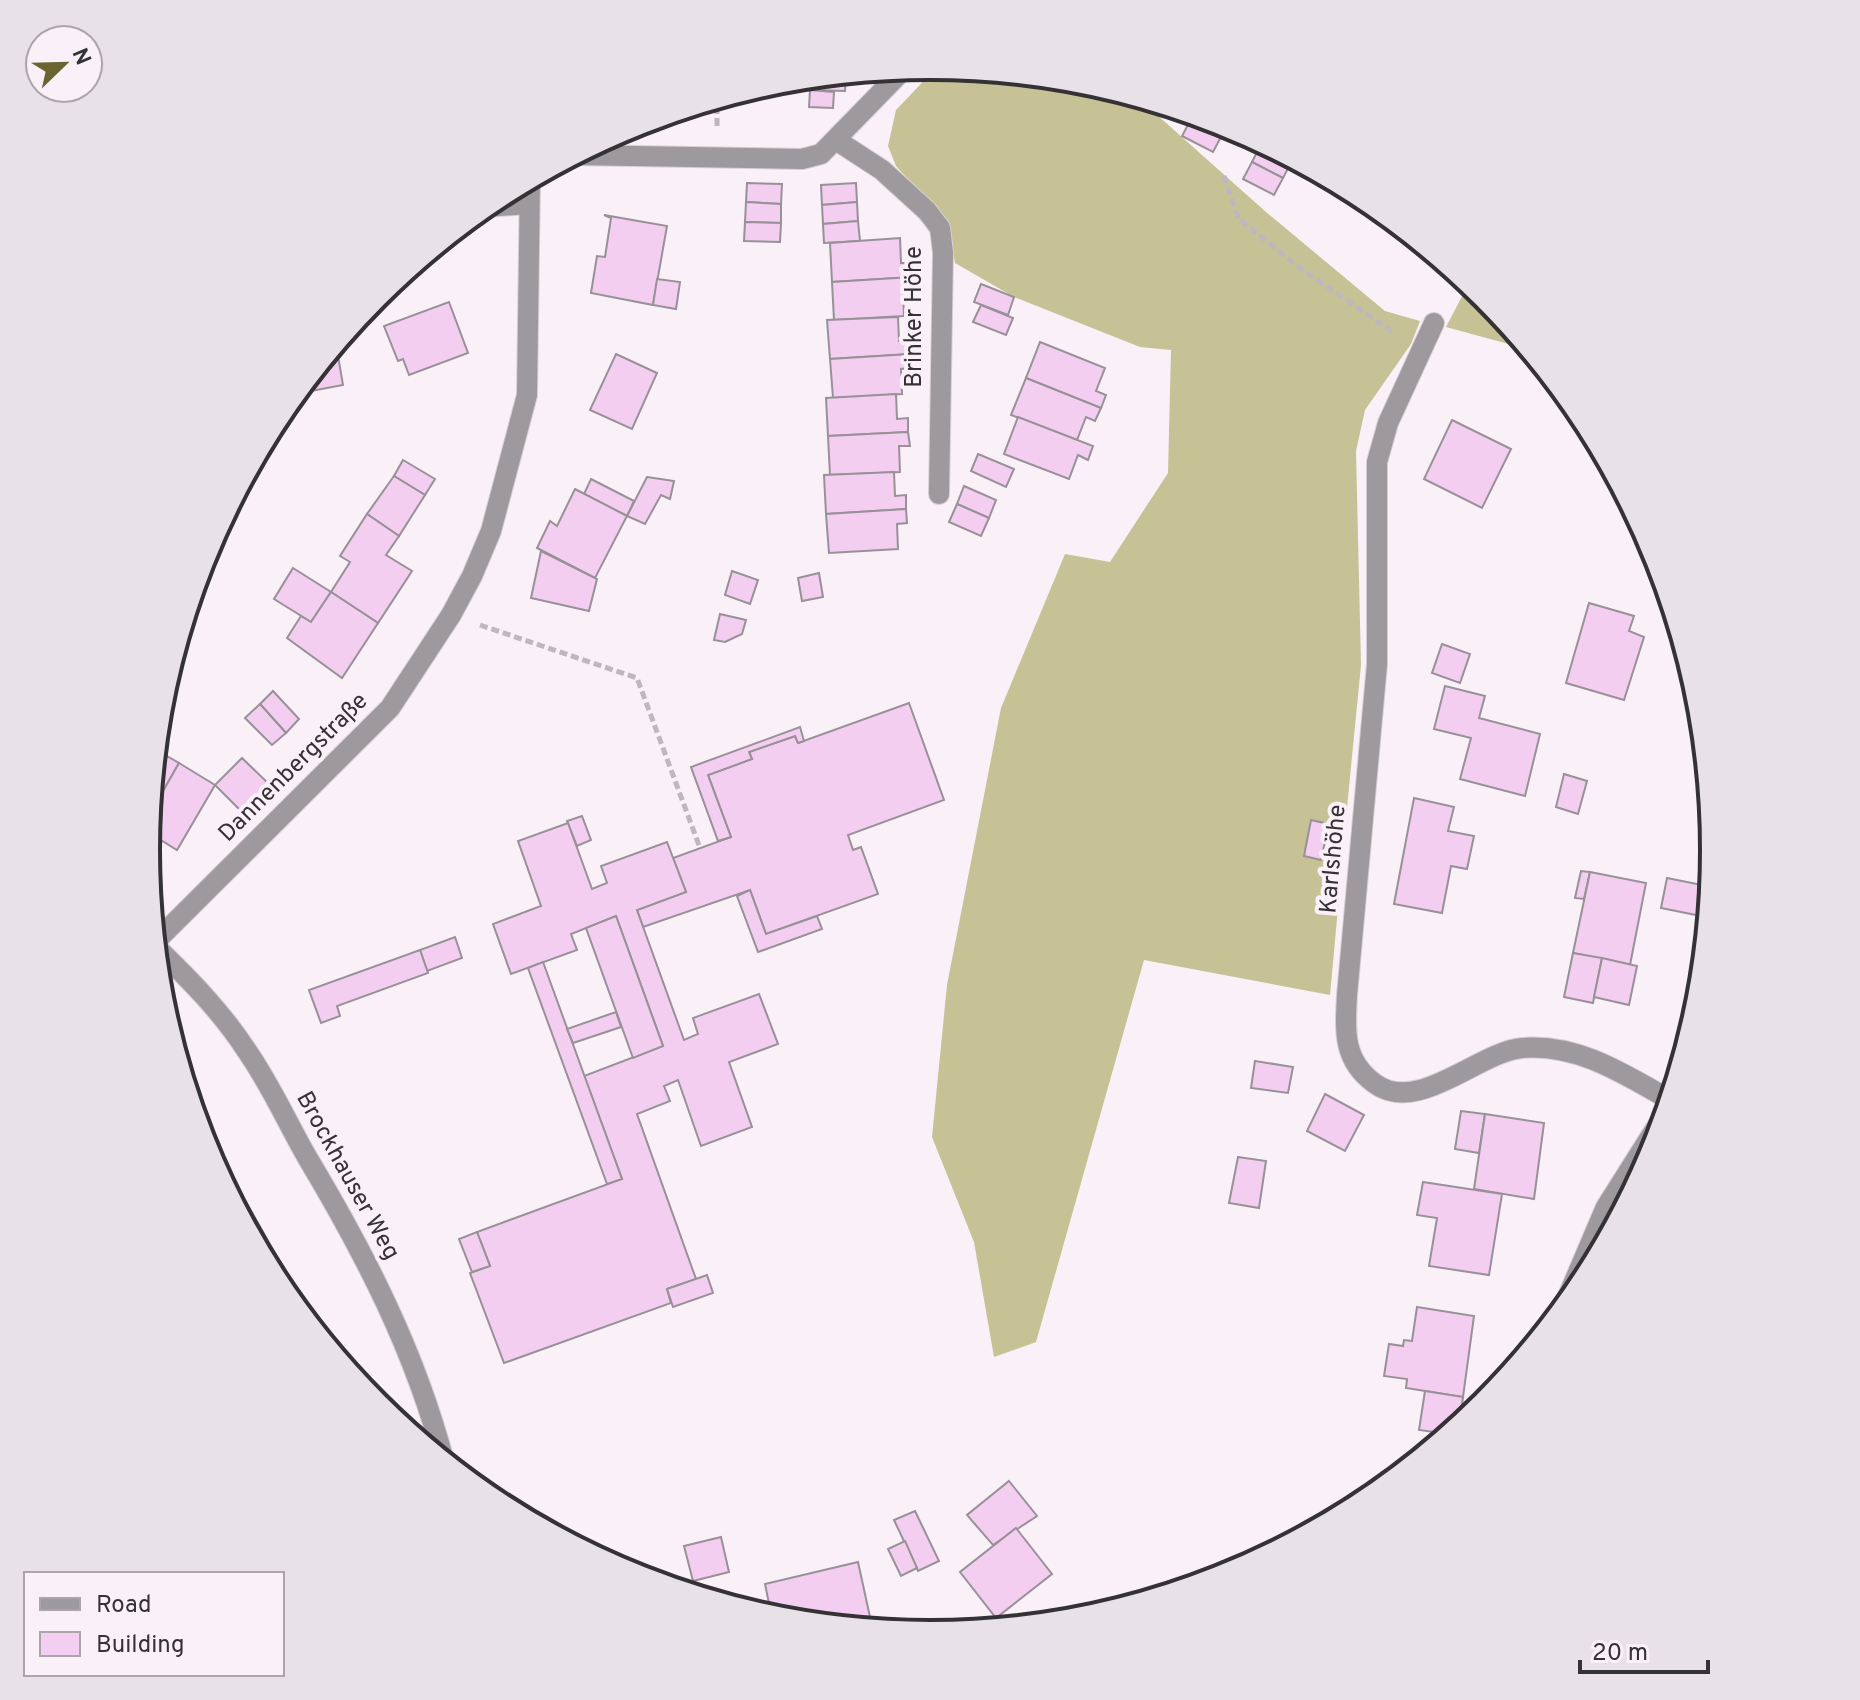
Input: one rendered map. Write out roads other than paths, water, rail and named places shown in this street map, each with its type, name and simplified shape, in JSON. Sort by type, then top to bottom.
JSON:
[{"type":"street","points":[[597,155],[802,159],[821,154],[892,82]]},
{"type":"street","name":"Brinker Höhe","points":[[836,140],[882,170],[940,228],[943,253],[939,494]]},
{"type":"street","name":"Dannenbergstraße","points":[[165,934],[390,708],[451,615],[491,531],[527,395],[529,193]]},
{"type":"street","points":[[509,205],[529,204]]},
{"type":"street","name":"Karlshöhe","points":[[1434,323],[1388,423],[1377,462],[1377,664],[1347,995],[1346,1029],[1354,1065],[1381,1088],[1408,1091],[1426,1089],[1502,1053],[1520,1048],[1559,1050],[1604,1063],[1660,1094]]},
{"type":"street","name":"Brockhauser Weg","points":[[168,957],[206,995],[248,1052],[356,1239],[416,1369],[438,1442]]},
{"type":"street","points":[[1588,1250],[1606,1207],[1632,1166]]}]
